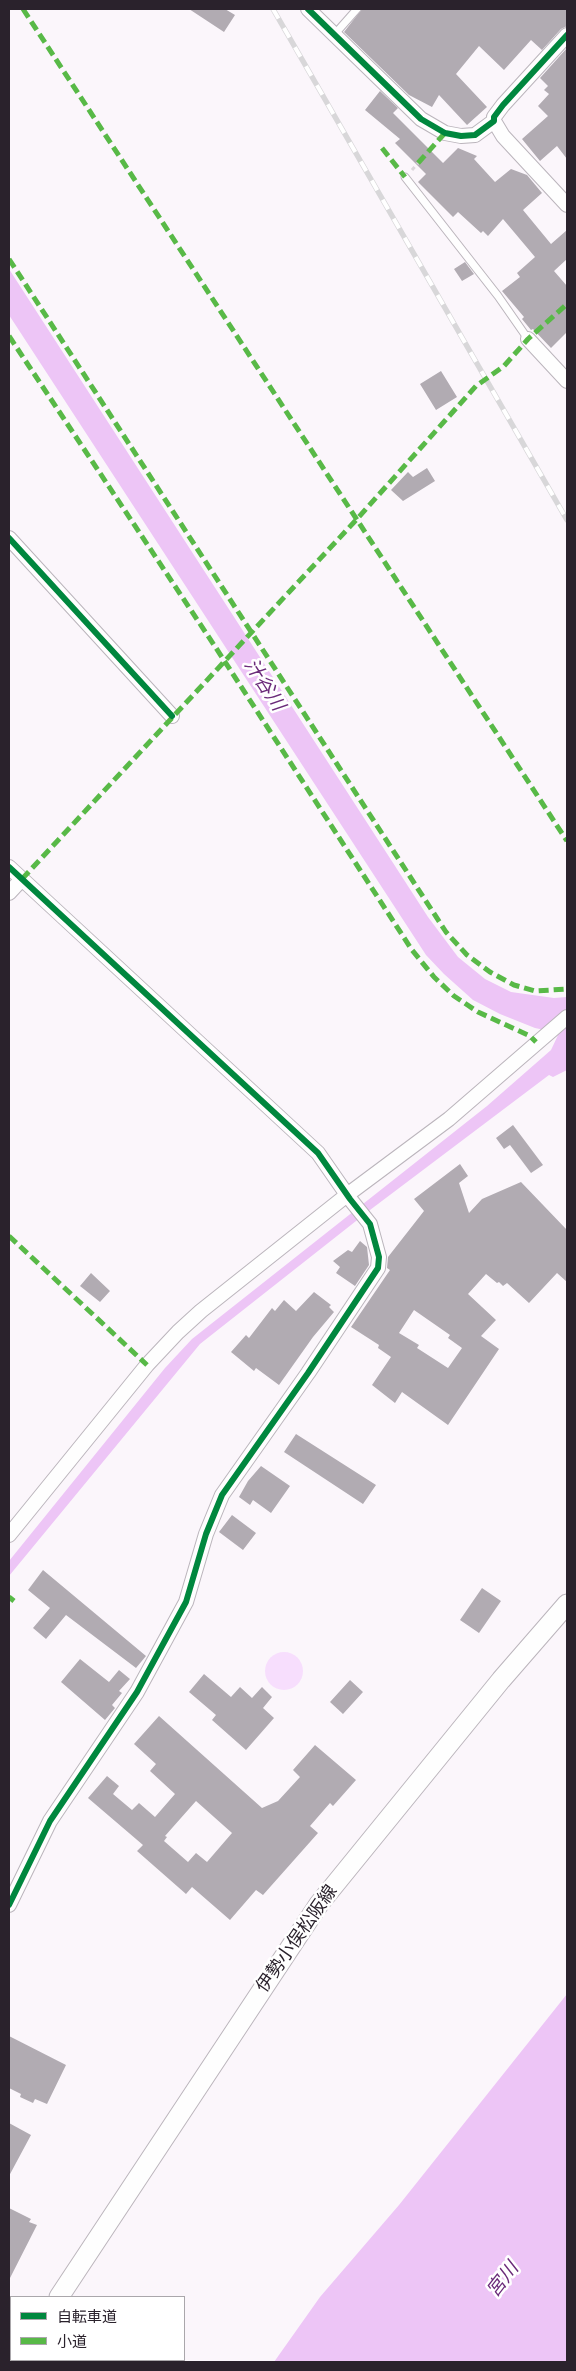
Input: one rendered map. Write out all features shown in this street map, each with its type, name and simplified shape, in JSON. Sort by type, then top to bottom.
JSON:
[{"type":"main road","name":"伊勢小俣松阪線","points":[[60,2296],[319,1904],[501,1680],[567,1604]]},
{"type":"street","points":[[308,9],[397,98],[432,127],[445,133],[475,135],[494,121]]},
{"type":"street","points":[[567,35],[494,116],[494,121],[503,136],[567,205]]},
{"type":"street","points":[[528,339],[567,381]]},
{"type":"street","points":[[9,538],[172,716]]},
{"type":"street","points":[[9,867],[318,1152],[348,1197],[370,1224],[380,1257],[378,1268],[308,1373],[222,1496],[206,1534],[186,1602],[137,1692],[50,1821],[9,1905]]},
{"type":"street","points":[[9,893],[22,879]]},
{"type":"street","points":[[9,1535],[148,1365],[178,1332],[201,1311],[449,1119],[567,1017]]},
{"type":"lane","points":[[334,35],[357,9]]},
{"type":"lane","points":[[404,178],[498,296],[528,339]]},
{"type":"shaded area","points":[[284,1652],[297,1658],[303,1671],[297,1684],[284,1690],[271,1684],[265,1671],[271,1658]]},
{"type":"water","name":"汁谷川","points":[[9,269],[428,917],[458,957],[485,979],[511,992],[554,998],[567,997],[567,1070],[553,1077],[549,1075],[370,1210],[200,1344],[9,1576],[9,1561],[165,1368],[192,1339],[487,1106],[551,1050],[559,1033],[535,1028],[500,1014],[473,1000],[426,955],[9,315]]},
{"type":"water","name":"宮川","points":[[567,1994],[567,2362],[274,2362],[320,2297],[399,2205]]},
{"type":"building","points":[[189,9],[225,9],[235,15],[224,32]]},
{"type":"building","points":[[362,9],[567,9],[567,26],[561,29],[542,50],[531,40],[504,70],[479,46],[456,74],[487,107],[467,125],[439,95],[432,107],[409,95],[344,32]]},
{"type":"building","points":[[567,48],[567,159],[557,146],[540,161],[522,139],[548,116],[538,106],[549,94],[544,90],[548,86],[540,78]]},
{"type":"building","points":[[380,91],[398,108],[393,113],[443,163],[458,148],[477,156],[474,159],[495,182],[511,169],[527,175],[542,193],[523,210],[551,244],[567,230],[567,259],[554,271],[567,286],[567,332],[551,348],[533,329],[531,330],[522,319],[524,317],[502,291],[520,277],[517,273],[535,257],[503,219],[488,236],[483,231],[481,233],[458,212],[453,217],[418,182],[426,174],[395,143],[400,139],[365,110]]},
{"type":"building","points":[[465,262],[474,274],[462,281],[454,269]]},
{"type":"building","points":[[441,371],[457,397],[436,410],[420,384]]},
{"type":"building","points":[[427,468],[435,481],[403,501],[391,490],[408,472],[413,477]]},
{"type":"building","points":[[513,1125],[543,1165],[531,1173],[510,1145],[504,1149],[496,1138]]},
{"type":"building","points":[[460,1164],[468,1176],[459,1183],[469,1213],[482,1199],[521,1182],[567,1230],[567,1282],[557,1273],[529,1303],[507,1283],[503,1286],[486,1274],[468,1294],[496,1320],[481,1336],[499,1349],[448,1425],[402,1392],[395,1403],[372,1385],[391,1357],[378,1348],[379,1345],[351,1327],[390,1270],[387,1268],[388,1257],[424,1211],[414,1199]],"holes":[[[414,1310],[450,1335],[448,1338],[462,1348],[448,1368],[417,1348],[419,1345],[399,1333]]]},
{"type":"building","points":[[360,1241],[367,1247],[369,1265],[355,1286],[336,1273],[340,1267],[333,1261],[348,1250],[352,1252]]},
{"type":"building","points":[[91,1273],[110,1291],[100,1302],[80,1286]]},
{"type":"building","points":[[314,1292],[331,1305],[329,1307],[334,1312],[313,1337],[279,1385],[256,1368],[254,1371],[231,1352],[246,1335],[249,1338],[272,1308],[275,1311],[284,1300],[296,1311]]},
{"type":"building","points":[[296,1434],[376,1485],[363,1504],[284,1452]]},
{"type":"building","points":[[261,1466],[290,1486],[271,1513],[253,1500],[250,1505],[239,1497],[248,1481]]},
{"type":"building","points":[[232,1515],[256,1533],[243,1550],[219,1532]]},
{"type":"building","points":[[43,1570],[146,1656],[136,1668],[66,1615],[46,1639],[33,1628],[50,1608],[28,1590]]},
{"type":"building","points":[[482,1588],[501,1601],[479,1633],[460,1620]]},
{"type":"building","points":[[80,1659],[109,1682],[119,1670],[130,1679],[119,1691],[122,1693],[112,1705],[115,1708],[105,1720],[61,1682]]},
{"type":"building","points":[[204,1674],[231,1697],[240,1687],[252,1698],[262,1687],[272,1697],[263,1708],[274,1718],[246,1750],[212,1720],[216,1715],[189,1692]]},
{"type":"building","points":[[350,1680],[363,1692],[343,1714],[330,1702]]},
{"type":"building","points":[[159,1716],[262,1808],[278,1801],[300,1777],[293,1770],[315,1745],[356,1780],[333,1806],[330,1803],[310,1826],[318,1833],[263,1895],[256,1890],[230,1920],[192,1887],[186,1894],[137,1851],[143,1845],[88,1798],[107,1776],[119,1786],[113,1794],[132,1810],[139,1803],[155,1817],[175,1794],[150,1771],[156,1764],[134,1744]],"holes":[[[196,1801],[232,1833],[207,1862],[196,1853],[188,1862],[164,1841],[167,1837],[165,1836]]]},
{"type":"building","points":[[9,2036],[66,2065],[47,2104],[35,2099],[33,2103],[20,2097],[21,2094],[9,2088]]},
{"type":"building","points":[[9,2123],[31,2135],[9,2176]]},
{"type":"building","points":[[9,2208],[31,2219],[29,2222],[37,2225],[9,2280]]},
{"type":"railway","points":[[273,9],[567,520]]},
{"type":"marked path","points":[[23,9],[567,841]]},
{"type":"marked path","points":[[418,163],[445,133]]},
{"type":"marked path","points":[[382,148],[405,177]]},
{"type":"marked path","points":[[9,259],[446,932],[467,955],[490,972],[514,985],[535,991],[567,989]]},
{"type":"marked path","points":[[22,879],[357,519],[476,386],[504,366],[528,339],[567,304]]},
{"type":"marked path","points":[[9,336],[216,648],[412,950],[434,977],[454,996],[478,1012],[530,1036],[536,1042]]},
{"type":"marked path","points":[[9,1236],[147,1365]]},
{"type":"marked path","points":[[9,1597],[14,1601]]},
{"type":"cycle path","points":[[308,9],[421,119],[445,133],[461,136],[475,135],[494,121],[494,117],[503,105],[567,35]]},
{"type":"cycle path","points":[[9,538],[172,716]]},
{"type":"cycle path","points":[[9,867],[318,1153],[370,1224],[379,1257],[378,1268],[308,1373],[222,1495],[206,1534],[186,1602],[137,1692],[50,1821],[9,1905]]}]
